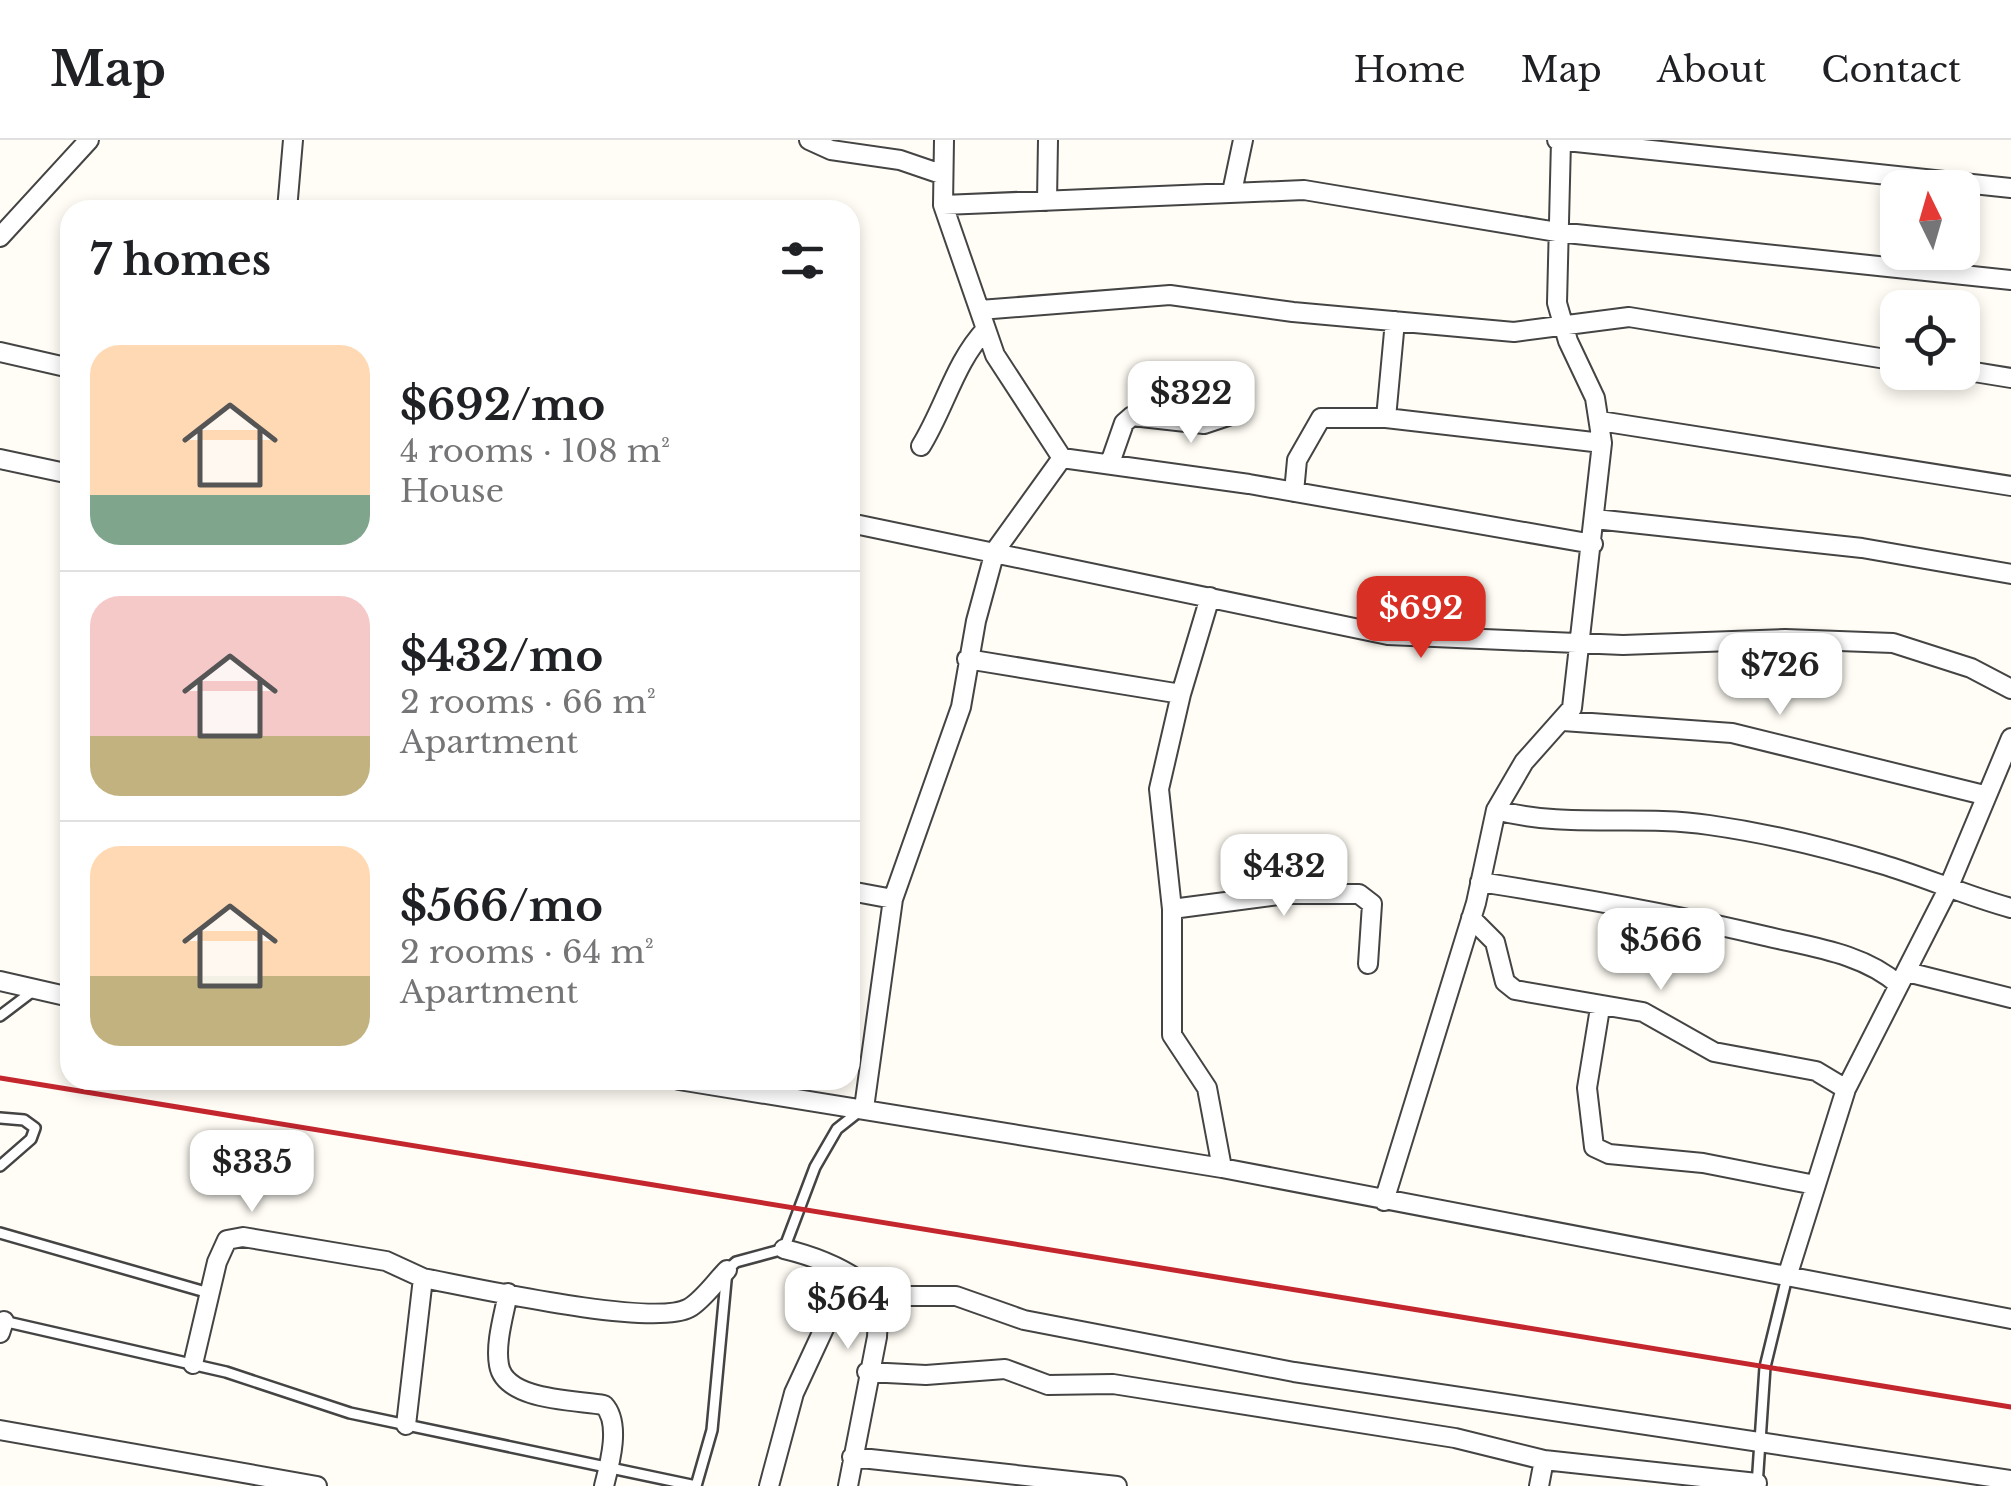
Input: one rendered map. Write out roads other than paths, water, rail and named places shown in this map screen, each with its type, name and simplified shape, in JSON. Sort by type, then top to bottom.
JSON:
[{"type":"street","points":[[0,237],[88,140]]},
{"type":"street","points":[[288,200],[293,140]]},
{"type":"street","points":[[808,140],[830,150],[900,160],[942,174]]},
{"type":"street","points":[[944,140],[943,205],[986,329],[1006,378],[1062,458],[1294,492],[1593,544]]},
{"type":"street","points":[[1047,201],[1048,140]]},
{"type":"street","points":[[1232,192],[1243,140]]},
{"type":"street","points":[[1384,1200],[1471,918],[1496,810],[1524,762],[1572,708],[1602,443],[1596,398],[1562,326],[1557,303],[1560,140],[2011,188]]},
{"type":"street","points":[[943,205],[1304,190],[1557,232],[2011,280]]},
{"type":"street","points":[[980,310],[1170,296],[1514,332],[1600,317],[1629,317],[1880,357]]},
{"type":"street","points":[[1386,418],[1395,321]]},
{"type":"street","points":[[921,446],[941,413],[956,371],[986,329]]},
{"type":"street","points":[[0,352],[60,366]]},
{"type":"street","points":[[1980,373],[2011,378]]},
{"type":"street","points":[[1110,463],[1124,423],[1132,416],[1211,424],[1228,416],[1234,402]]},
{"type":"street","points":[[1294,492],[1298,460],[1321,418],[1386,418],[1602,443]]},
{"type":"street","points":[[1600,421],[2011,486]]},
{"type":"street","points":[[864,1108],[893,899],[921,810],[961,707],[967,659],[995,551],[1062,458]]},
{"type":"street","points":[[0,459],[60,472]]},
{"type":"street","points":[[1594,519],[1862,548],[2011,574]]},
{"type":"street","points":[[860,526],[1388,635],[1581,643],[1786,639],[1893,643],[1972,668],[2011,689]]},
{"type":"street","points":[[1210,597],[1181,694],[1159,789],[1172,909],[1172,1034],[1207,1088],[1222,1168]]},
{"type":"street","points":[[967,659],[1181,694]]},
{"type":"street","points":[[1564,721],[1732,732],[1988,790],[2011,790]]},
{"type":"street","points":[[1786,1277],[1846,1089],[1946,891],[2011,738]]},
{"type":"street","points":[[1496,810],[1553,821],[1660,821],[1748,830],[1879,863],[1946,891],[2011,908]]},
{"type":"street","points":[[1480,882],[1670,913],[1821,950],[1903,978],[2011,998]]},
{"type":"street","points":[[860,893],[893,899]]},
{"type":"street","points":[[1172,909],[1286,894],[1359,894],[1372,904],[1368,964]]},
{"type":"street","points":[[1471,918],[1495,942],[1508,987],[1600,1008],[1643,1012],[1662,1018],[1714,1052],[1816,1070],[1846,1089]]},
{"type":"street","points":[[0,981],[60,995]]},
{"type":"street","points":[[1600,1008],[1587,1088],[1594,1147],[1609,1154],[1703,1163],[1814,1185]]},
{"type":"street","points":[[745,1090],[1222,1168],[2011,1319]]},
{"type":"street","points":[[193,1364],[221,1249],[234,1237],[386,1261],[424,1278],[598,1308],[676,1312],[691,1307],[727,1270]]},
{"type":"street","points":[[784,1249],[842,1272],[879,1296],[956,1296],[1024,1320],[1165,1348],[1452,1398],[1758,1441],[1973,1480],[2011,1480]]},
{"type":"street","points":[[769,1486],[794,1393],[834,1307],[842,1272]]},
{"type":"street","points":[[406,1425],[424,1278]]},
{"type":"street","points":[[508,1293],[498,1366],[505,1379],[522,1390],[604,1404],[611,1412],[613,1428],[604,1486]]},
{"type":"street","points":[[848,1486],[881,1309],[879,1296]]},
{"type":"street","points":[[868,1372],[926,1375],[974,1368],[1005,1369],[1062,1387],[1124,1386],[1455,1438],[1618,1477],[1757,1484]]},
{"type":"street","points":[[0,1430],[317,1486]]},
{"type":"street","points":[[852,1457],[1117,1486]]},
{"type":"street","points":[[1539,1486],[1544,1460]]},
{"type":"lane","points":[[0,1016],[34,991]]},
{"type":"lane","points":[[1,1325],[193,1364],[350,1413],[696,1486],[712,1430],[727,1270],[736,1262],[784,1249],[815,1167],[837,1129],[864,1108]]},
{"type":"lane","points":[[0,1118],[24,1120],[35,1128],[31,1139],[0,1166]]},
{"type":"lane","points":[[0,1233],[210,1294]]},
{"type":"lane","points":[[1757,1484],[1765,1367],[1786,1277]]},
{"type":"railway","points":[[0,1078],[60,1088]]},
{"type":"railway","points":[[73,1090],[2011,1407]]}]
